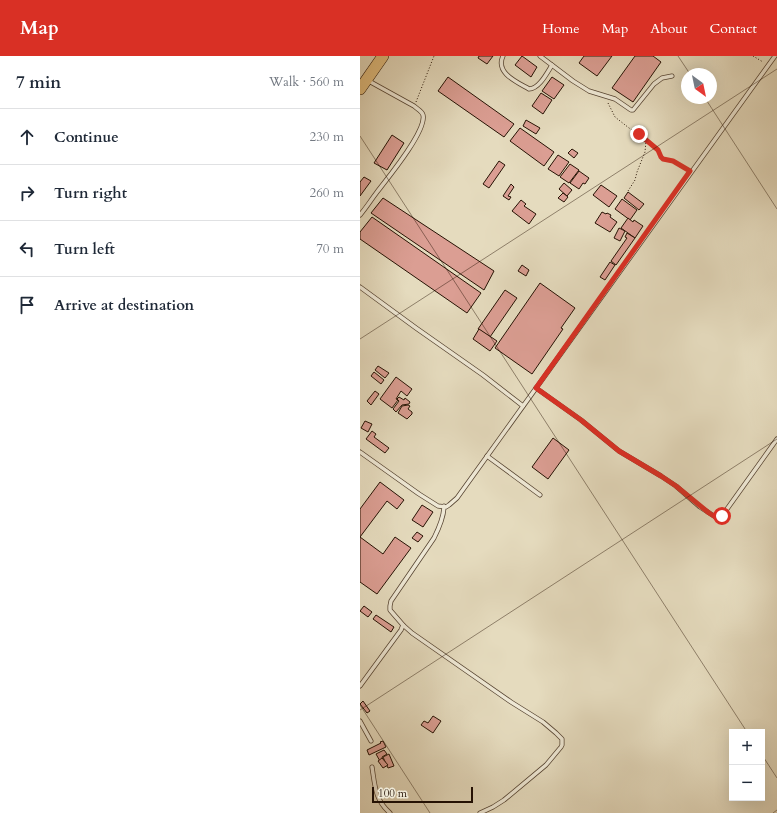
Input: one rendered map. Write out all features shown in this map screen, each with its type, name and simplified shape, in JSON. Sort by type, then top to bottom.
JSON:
[{"type":"highway","points":[[363,84],[383,56]]},
{"type":"lane","points":[[503,56],[501,62],[502,70],[532,90],[538,86],[552,65]]},
{"type":"lane","points":[[540,56],[581,86],[594,93],[615,99],[632,110],[654,84],[662,78],[672,76]]},
{"type":"lane","points":[[360,452],[438,506],[449,505],[457,498],[690,171],[774,56]]},
{"type":"lane","points":[[360,215],[399,164],[415,138],[422,122],[423,115],[420,110],[414,106],[363,84]]},
{"type":"lane","points":[[360,287],[483,375],[523,406]]},
{"type":"lane","points":[[536,388],[581,420],[619,451],[676,486],[700,507],[717,518],[722,516],[777,439]]},
{"type":"lane","points":[[487,456],[540,495]]},
{"type":"lane","points":[[444,506],[443,515],[434,538],[391,601],[390,610],[403,626],[412,633],[510,702],[543,722],[562,739],[561,748],[542,767],[504,800],[480,813]]},
{"type":"lane","points":[[360,686],[403,626]]},
{"type":"lane","points":[[360,721],[372,741]]},
{"type":"lane","points":[[372,767],[376,791],[381,804],[390,813]]},
{"type":"path","points":[[414,106],[434,56]]},
{"type":"path","points":[[753,56],[768,65]]},
{"type":"path","points":[[603,96],[614,116],[658,150],[663,159],[673,161],[690,171]]},
{"type":"path","points":[[628,191],[635,180],[645,152],[646,140]]},
{"type":"building","points":[[479,56],[493,56],[487,64],[478,58]]},
{"type":"building","points":[[522,56],[537,67],[531,77],[515,65]]},
{"type":"building","points":[[584,56],[612,56],[597,76],[579,63]]},
{"type":"building","points":[[635,56],[653,56],[661,62],[633,102],[612,88]]},
{"type":"building","points":[[448,77],[514,124],[504,137],[438,91]]},
{"type":"building","points":[[552,77],[564,85],[554,99],[542,91]]},
{"type":"building","points":[[541,93],[552,100],[543,114],[532,106]]},
{"type":"building","points":[[526,120],[540,128],[536,134],[523,126]]},
{"type":"building","points":[[520,128],[554,152],[544,166],[510,141]]},
{"type":"building","points":[[392,135],[404,143],[387,170],[374,163]]},
{"type":"building","points":[[572,149],[578,153],[574,158],[568,153]]},
{"type":"building","points":[[558,155],[569,162],[559,176],[548,169]]},
{"type":"building","points":[[499,161],[505,165],[489,188],[483,184]]},
{"type":"building","points":[[570,164],[579,170],[569,183],[560,177]]},
{"type":"building","points":[[579,171],[589,178],[579,189],[570,183]]},
{"type":"building","points":[[364,177],[371,181],[360,196],[360,182]]},
{"type":"building","points":[[564,183],[572,190],[567,196],[559,189]]},
{"type":"building","points":[[511,184],[514,187],[508,196],[511,197],[509,200],[503,196]]},
{"type":"building","points":[[601,185],[617,196],[609,207],[593,195]]},
{"type":"building","points":[[628,192],[644,204],[639,210],[624,198]]},
{"type":"building","points":[[563,193],[568,197],[564,202],[558,198]]},
{"type":"building","points":[[383,198],[494,271],[484,290],[371,213]]},
{"type":"building","points":[[622,199],[637,210],[630,220],[615,209]]},
{"type":"building","points":[[521,200],[526,204],[524,206],[536,214],[529,224],[512,211]]},
{"type":"building","points":[[602,212],[611,215],[610,217],[617,222],[610,232],[595,223]]},
{"type":"building","points":[[372,217],[481,293],[467,313],[360,239],[360,232]]},
{"type":"building","points":[[628,218],[643,226],[635,238],[621,228]]},
{"type":"building","points":[[619,228],[625,231],[620,241],[614,238]]},
{"type":"building","points":[[627,233],[635,238],[616,265],[611,261],[627,238],[625,237]]},
{"type":"building","points":[[610,262],[615,265],[605,280],[600,277]]},
{"type":"building","points":[[522,265],[529,270],[526,276],[518,271]]},
{"type":"building","points":[[540,283],[575,308],[561,328],[563,329],[532,374],[495,348]]},
{"type":"building","points":[[505,290],[517,298],[490,337],[478,329]]},
{"type":"building","points":[[479,329],[497,341],[490,351],[473,339]]},
{"type":"building","points":[[378,366],[389,373],[385,378],[375,370]]},
{"type":"building","points":[[374,372],[384,380],[381,384],[371,376]]},
{"type":"building","points":[[396,377],[412,389],[407,396],[401,391],[396,399],[398,400],[392,408],[380,399]]},
{"type":"building","points":[[375,391],[379,394],[371,405],[367,401]]},
{"type":"building","points":[[399,397],[404,400],[405,398],[410,402],[409,404],[402,405],[396,412],[393,409],[399,401],[397,399]]},
{"type":"building","points":[[402,406],[410,406],[408,409],[412,412],[412,414],[407,419],[398,413]]},
{"type":"building","points":[[365,421],[372,424],[368,432],[361,428]]},
{"type":"building","points":[[372,431],[376,434],[374,437],[389,448],[385,453],[366,439]]},
{"type":"building","points":[[553,438],[569,450],[548,479],[532,467]]},
{"type":"building","points":[[380,482],[404,500],[397,509],[387,501],[360,537],[360,509]]},
{"type":"building","points":[[422,505],[433,512],[423,527],[412,520]]},
{"type":"building","points":[[417,532],[423,536],[418,542],[412,538]]},
{"type":"building","points":[[360,537],[383,554],[395,537],[411,548],[377,594],[360,582]]},
{"type":"building","points":[[364,606],[372,612],[368,617],[360,611]]},
{"type":"building","points":[[376,615],[394,627],[391,632],[373,619]]},
{"type":"building","points":[[363,701],[370,711],[367,713],[360,704]]},
{"type":"building","points":[[433,716],[441,721],[433,733],[421,725],[424,721],[428,723]]},
{"type":"building","points":[[383,741],[386,747],[369,755],[367,750]]},
{"type":"building","points":[[384,750],[387,754],[382,757],[384,762],[381,763],[376,754]]},
{"type":"building","points":[[389,754],[394,766],[388,768],[383,757]]},
{"type":"building","points":[[382,758],[388,765],[383,768],[378,761]]},
{"type":"route","points":[[639,134],[658,150],[663,159],[673,161],[690,171],[617,276],[536,388],[581,420],[619,451],[676,486],[700,507],[717,518],[722,516]]}]
